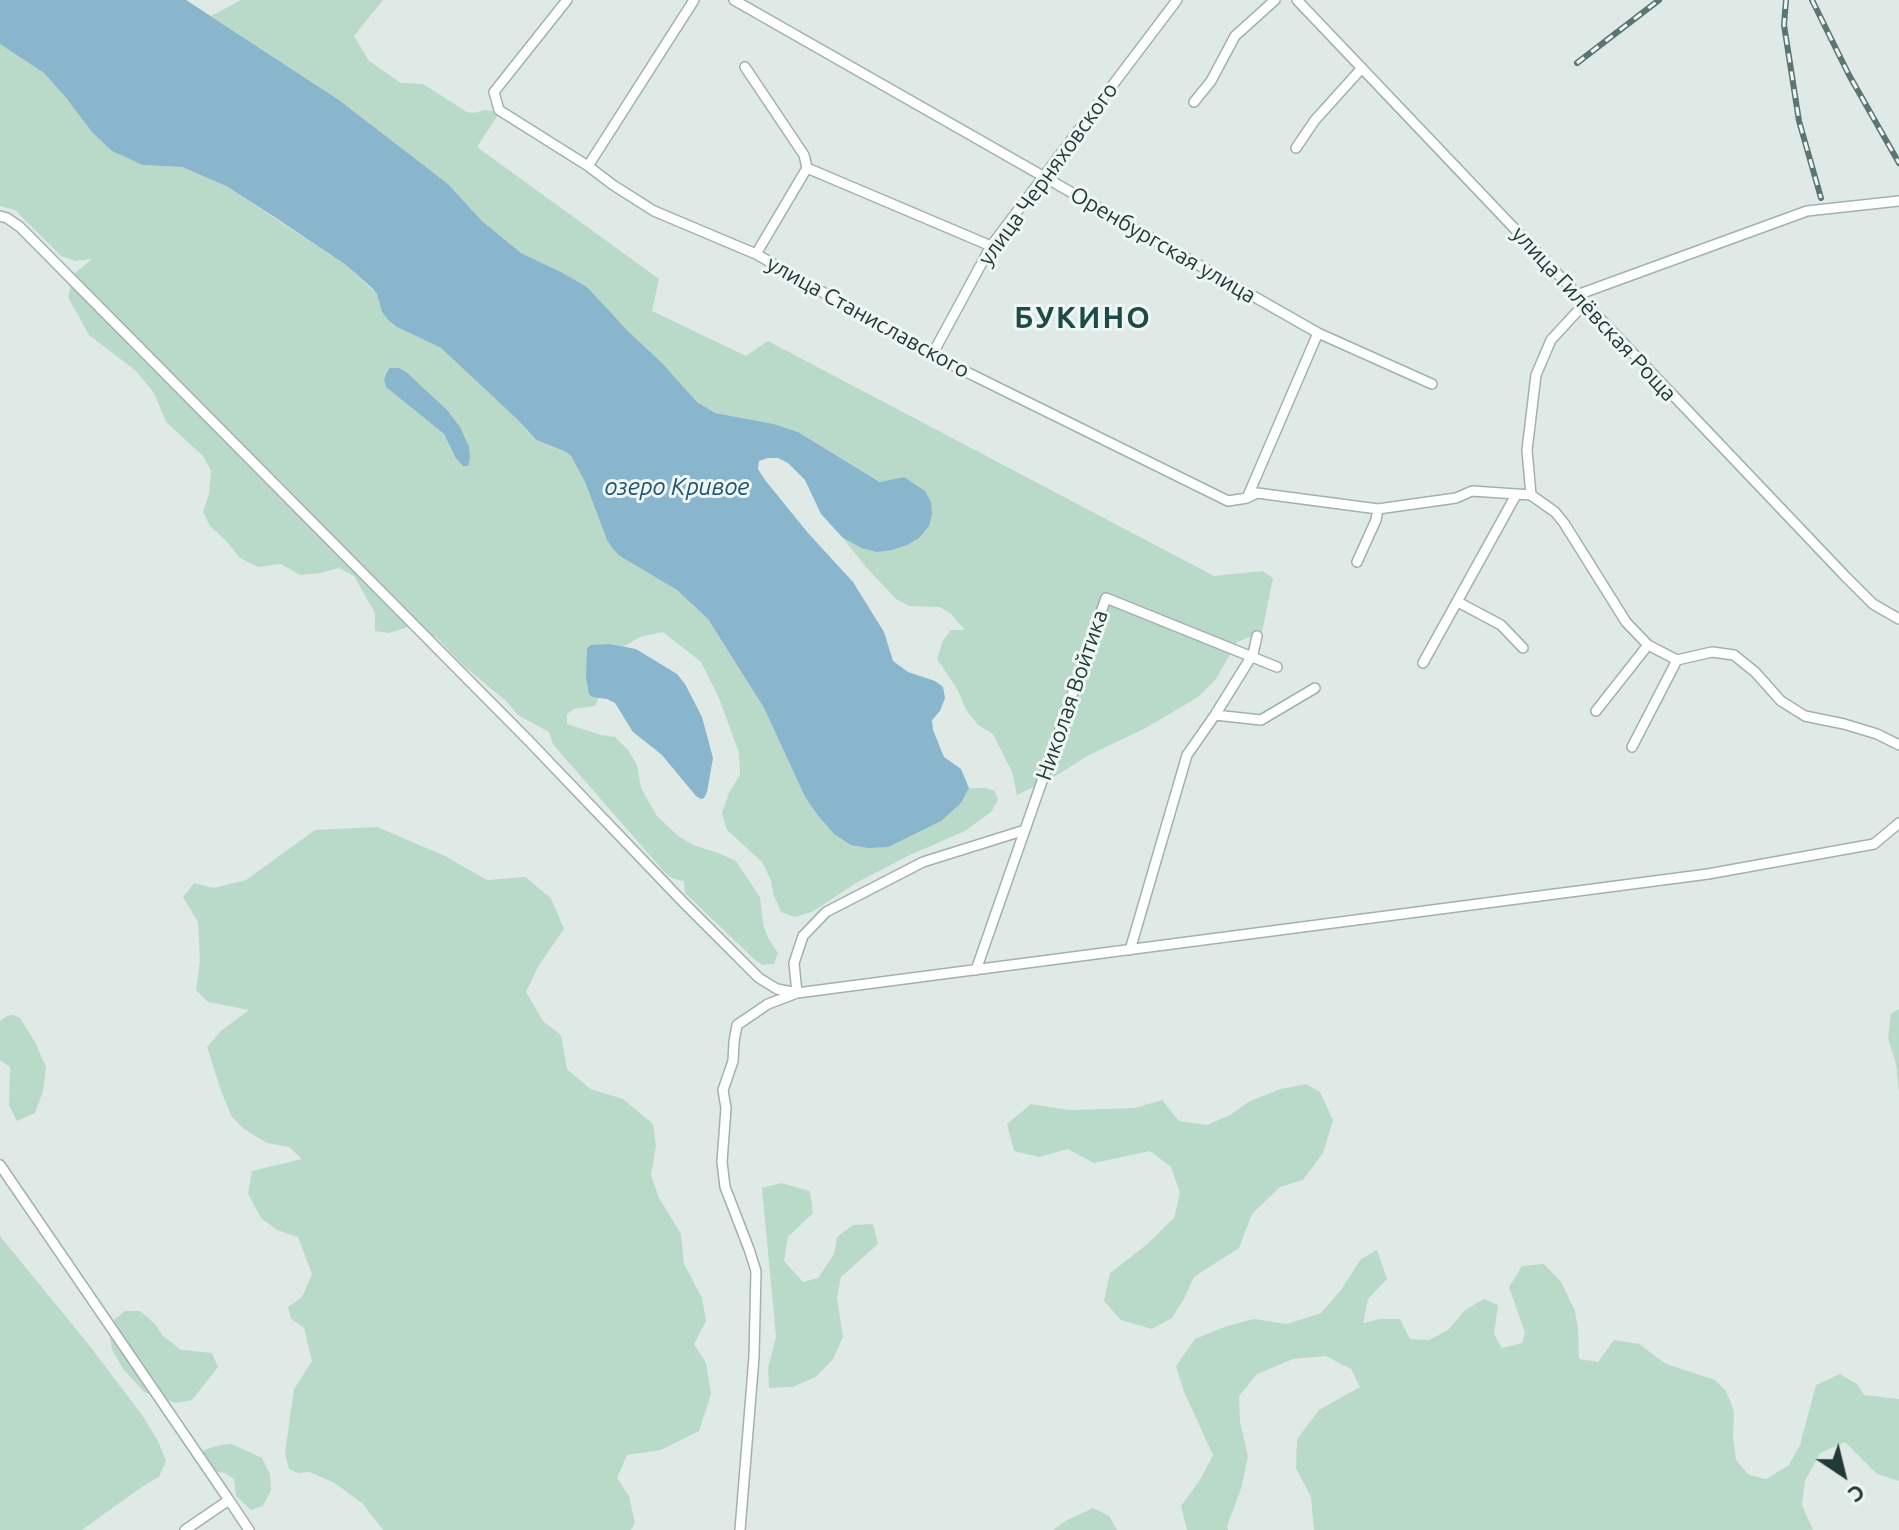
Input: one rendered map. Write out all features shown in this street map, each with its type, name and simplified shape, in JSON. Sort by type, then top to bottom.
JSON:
[{"type":"street","name":"улица Станиславского","points":[[567,0],[494,92],[499,110],[654,211],[756,254],[932,355],[1228,501],[1257,493],[1378,509],[1456,498],[1472,491],[1531,495]]},
{"type":"street","points":[[588,166],[694,0]]},
{"type":"street","name":"Оренбургская улица","points":[[734,0],[1318,333],[1432,384]]},
{"type":"street","name":"улица Черняховского","points":[[932,355],[991,246],[1177,0]]},
{"type":"street","points":[[1194,102],[1211,81],[1235,36],[1275,0]]},
{"type":"street","name":"улица Гилёвская Роща","points":[[1297,0],[1846,577],[1873,604],[1899,619]]},
{"type":"street","points":[[745,67],[804,155],[807,168],[756,254]]},
{"type":"street","points":[[1296,148],[1315,120],[1362,68]]},
{"type":"street","points":[[807,168],[991,246]]},
{"type":"street","points":[[1899,201],[1807,211],[1581,299],[1551,340],[1536,375],[1527,450],[1531,495],[1555,512],[1564,523],[1626,622],[1648,645],[1677,660],[1712,652],[1734,655],[1755,672],[1781,701],[1805,716],[1877,734],[1899,745]]},
{"type":"street","points":[[0,216],[30,237],[759,978],[777,989],[797,993]]},
{"type":"street","points":[[1247,498],[1318,333]]},
{"type":"street","points":[[1423,663],[1516,495]]},
{"type":"street","points":[[1357,562],[1378,509]]},
{"type":"street","name":"Николая Войтика","points":[[1025,830],[1106,598],[1277,667]]},
{"type":"street","points":[[1458,602],[1501,625],[1523,648]]},
{"type":"street","points":[[1130,950],[1187,755],[1252,656],[1257,636]]},
{"type":"street","points":[[1596,711],[1648,645]]},
{"type":"street","points":[[1632,747],[1677,660]]},
{"type":"street","points":[[1215,715],[1261,720],[1315,688]]},
{"type":"street","points":[[740,1530],[754,1357],[756,1271],[725,1187],[722,1162],[726,1108],[723,1090],[733,1061],[737,1025],[768,1004],[797,993],[1677,878],[1874,844],[1899,823]]},
{"type":"street","points":[[797,993],[794,963],[803,936],[826,912],[923,862],[1025,830]]},
{"type":"street","points":[[976,970],[1025,830]]},
{"type":"street","points":[[0,1165],[249,1530]]},
{"type":"street","points":[[185,1530],[229,1500]]},
{"type":"green space","points":[[241,0],[383,0],[354,36],[369,61],[401,83],[423,84],[467,112],[484,110],[498,115],[477,147],[659,279],[652,311],[746,356],[768,341],[1214,576],[1263,571],[1273,578],[1262,632],[1237,642],[1216,679],[1198,697],[1144,729],[1017,795],[1012,772],[993,734],[978,725],[966,710],[958,690],[937,659],[943,640],[951,630],[965,630],[940,607],[909,606],[896,599],[842,537],[861,548],[904,477],[881,482],[798,432],[774,424],[714,413],[697,402],[587,287],[521,253],[482,221],[448,184],[339,100],[211,16]]},
{"type":"green space","points":[[0,44],[44,73],[67,99],[143,165],[182,167],[226,186],[346,265],[377,294],[382,312],[389,321],[441,348],[535,440],[571,456],[585,482],[607,540],[677,590],[708,619],[764,708],[805,797],[834,834],[961,803],[969,788],[995,791],[998,800],[991,812],[965,831],[856,883],[812,912],[795,917],[781,912],[762,862],[727,830],[722,813],[740,775],[739,753],[719,698],[701,662],[663,632],[640,637],[623,647],[609,644],[589,646],[592,697],[599,697],[595,706],[574,709],[567,714],[567,724],[615,737],[637,765],[641,788],[657,816],[678,836],[693,845],[736,861],[760,897],[763,924],[778,953],[774,964],[762,965],[685,893],[684,881],[666,874],[553,744],[549,732],[518,715],[436,637],[408,627],[389,633],[375,631],[375,613],[354,576],[339,568],[300,575],[281,564],[258,567],[240,558],[210,526],[203,512],[209,494],[211,471],[203,456],[166,422],[154,393],[136,371],[89,335],[68,297],[74,274],[92,259],[75,261],[61,256],[15,210],[0,206]],"holes":[[[390,368],[465,436],[470,458],[455,458],[444,434],[386,387],[385,373]]]},
{"type":"green space","points":[[377,827],[445,856],[487,880],[525,877],[551,898],[564,929],[539,965],[526,992],[543,1021],[561,1035],[567,1069],[590,1089],[623,1099],[653,1124],[656,1146],[651,1175],[659,1198],[681,1234],[684,1264],[702,1298],[706,1321],[694,1344],[706,1363],[711,1394],[699,1431],[661,1450],[627,1455],[617,1478],[629,1496],[635,1523],[631,1530],[383,1530],[362,1503],[333,1482],[309,1472],[298,1473],[289,1469],[285,1453],[294,1389],[312,1361],[304,1328],[291,1319],[288,1307],[302,1297],[312,1274],[298,1237],[277,1230],[261,1218],[248,1194],[252,1171],[302,1159],[289,1147],[267,1143],[244,1129],[232,1117],[207,1047],[221,1031],[249,1010],[208,1002],[196,990],[200,961],[198,922],[183,897],[194,883],[214,888],[246,880],[315,830]]},
{"type":"green space","points":[[1899,1009],[1899,1093],[1896,1064],[1888,1038],[1891,1014]]},
{"type":"green space","points":[[13,1015],[20,1018],[46,1067],[43,1091],[35,1113],[17,1121],[9,1105],[10,1067],[0,1060],[0,1021]]},
{"type":"green space","points":[[1306,1084],[1320,1092],[1333,1120],[1323,1153],[1303,1180],[1280,1187],[1252,1214],[1239,1248],[1194,1277],[1172,1318],[1152,1329],[1121,1320],[1104,1301],[1110,1273],[1174,1218],[1180,1193],[1171,1167],[1150,1151],[1094,1163],[1068,1149],[1039,1157],[1014,1151],[1007,1124],[1031,1104],[1069,1110],[1103,1109],[1135,1108],[1162,1100],[1179,1121],[1207,1125],[1230,1115],[1250,1101],[1281,1089]]},
{"type":"green space","points":[[781,1183],[810,1191],[813,1213],[788,1237],[784,1261],[803,1282],[818,1278],[834,1254],[837,1237],[853,1225],[873,1224],[878,1244],[841,1277],[837,1298],[843,1337],[833,1359],[816,1377],[792,1387],[769,1388],[768,1368],[776,1337],[762,1188]]},
{"type":"green space","points":[[0,1236],[142,1415],[166,1461],[159,1477],[82,1530],[0,1530]]},
{"type":"green space","points":[[1377,1250],[1387,1279],[1368,1299],[1363,1323],[1400,1319],[1410,1339],[1429,1340],[1448,1330],[1465,1310],[1484,1299],[1498,1305],[1494,1334],[1502,1348],[1522,1343],[1525,1333],[1509,1287],[1522,1266],[1544,1264],[1561,1282],[1575,1311],[1579,1359],[1598,1362],[1614,1340],[1639,1344],[1666,1364],[1715,1380],[1726,1391],[1734,1411],[1736,1460],[1749,1475],[1766,1479],[1789,1465],[1800,1445],[1816,1385],[1840,1374],[1857,1384],[1864,1395],[1899,1399],[1899,1481],[1877,1474],[1845,1442],[1820,1453],[1805,1481],[1802,1505],[1813,1530],[1314,1530],[1311,1497],[1296,1468],[1297,1439],[1319,1410],[1360,1387],[1351,1369],[1326,1356],[1293,1359],[1257,1374],[1239,1396],[1240,1422],[1248,1456],[1228,1530],[1187,1530],[1181,1506],[1213,1455],[1184,1392],[1176,1366],[1195,1339],[1227,1326],[1254,1319],[1287,1324],[1321,1313],[1361,1259]]},
{"type":"green space","points":[[125,1311],[140,1311],[181,1350],[212,1353],[218,1367],[192,1400],[176,1403],[144,1392],[124,1370],[112,1350],[110,1336],[115,1319]]},
{"type":"green space","points":[[232,1444],[262,1458],[270,1474],[271,1490],[263,1506],[251,1510],[236,1496],[234,1479],[225,1473],[204,1470],[196,1463],[197,1455],[207,1449]]},
{"type":"green space","points":[[1093,1508],[1109,1516],[1117,1530],[1053,1530],[1067,1520]]},
{"type":"water","name":"озеро Кривое","points":[[0,0],[186,0],[339,100],[448,184],[482,221],[521,253],[587,287],[697,402],[715,413],[774,424],[798,432],[880,482],[904,477],[925,491],[931,502],[929,526],[919,538],[907,545],[877,552],[861,548],[842,537],[821,514],[805,480],[788,463],[778,458],[759,461],[758,469],[765,480],[853,582],[884,632],[893,661],[908,672],[943,687],[945,698],[932,720],[933,730],[944,757],[961,769],[969,788],[961,803],[941,821],[888,847],[851,845],[834,834],[805,797],[764,708],[708,619],[677,590],[613,549],[571,456],[536,440],[441,348],[389,321],[382,312],[377,294],[346,265],[276,218],[226,186],[182,167],[143,165],[112,151],[92,132],[44,73],[0,44]]},
{"type":"water","points":[[390,368],[406,372],[447,410],[469,446],[468,466],[463,466],[455,457],[444,434],[386,387],[384,380]]},
{"type":"water","points":[[609,644],[636,649],[677,674],[685,684],[702,717],[713,758],[704,798],[696,796],[662,755],[633,732],[615,703],[589,694],[587,648]]},
{"type":"railway","points":[[1577,63],[1659,0]]},
{"type":"railway","points":[[1786,0],[1784,25],[1799,121],[1821,198]]},
{"type":"railway","points":[[1812,0],[1849,75],[1899,163]]},
{"type":"district","name":"БУКИНО","points":[[1083,318]]}]
